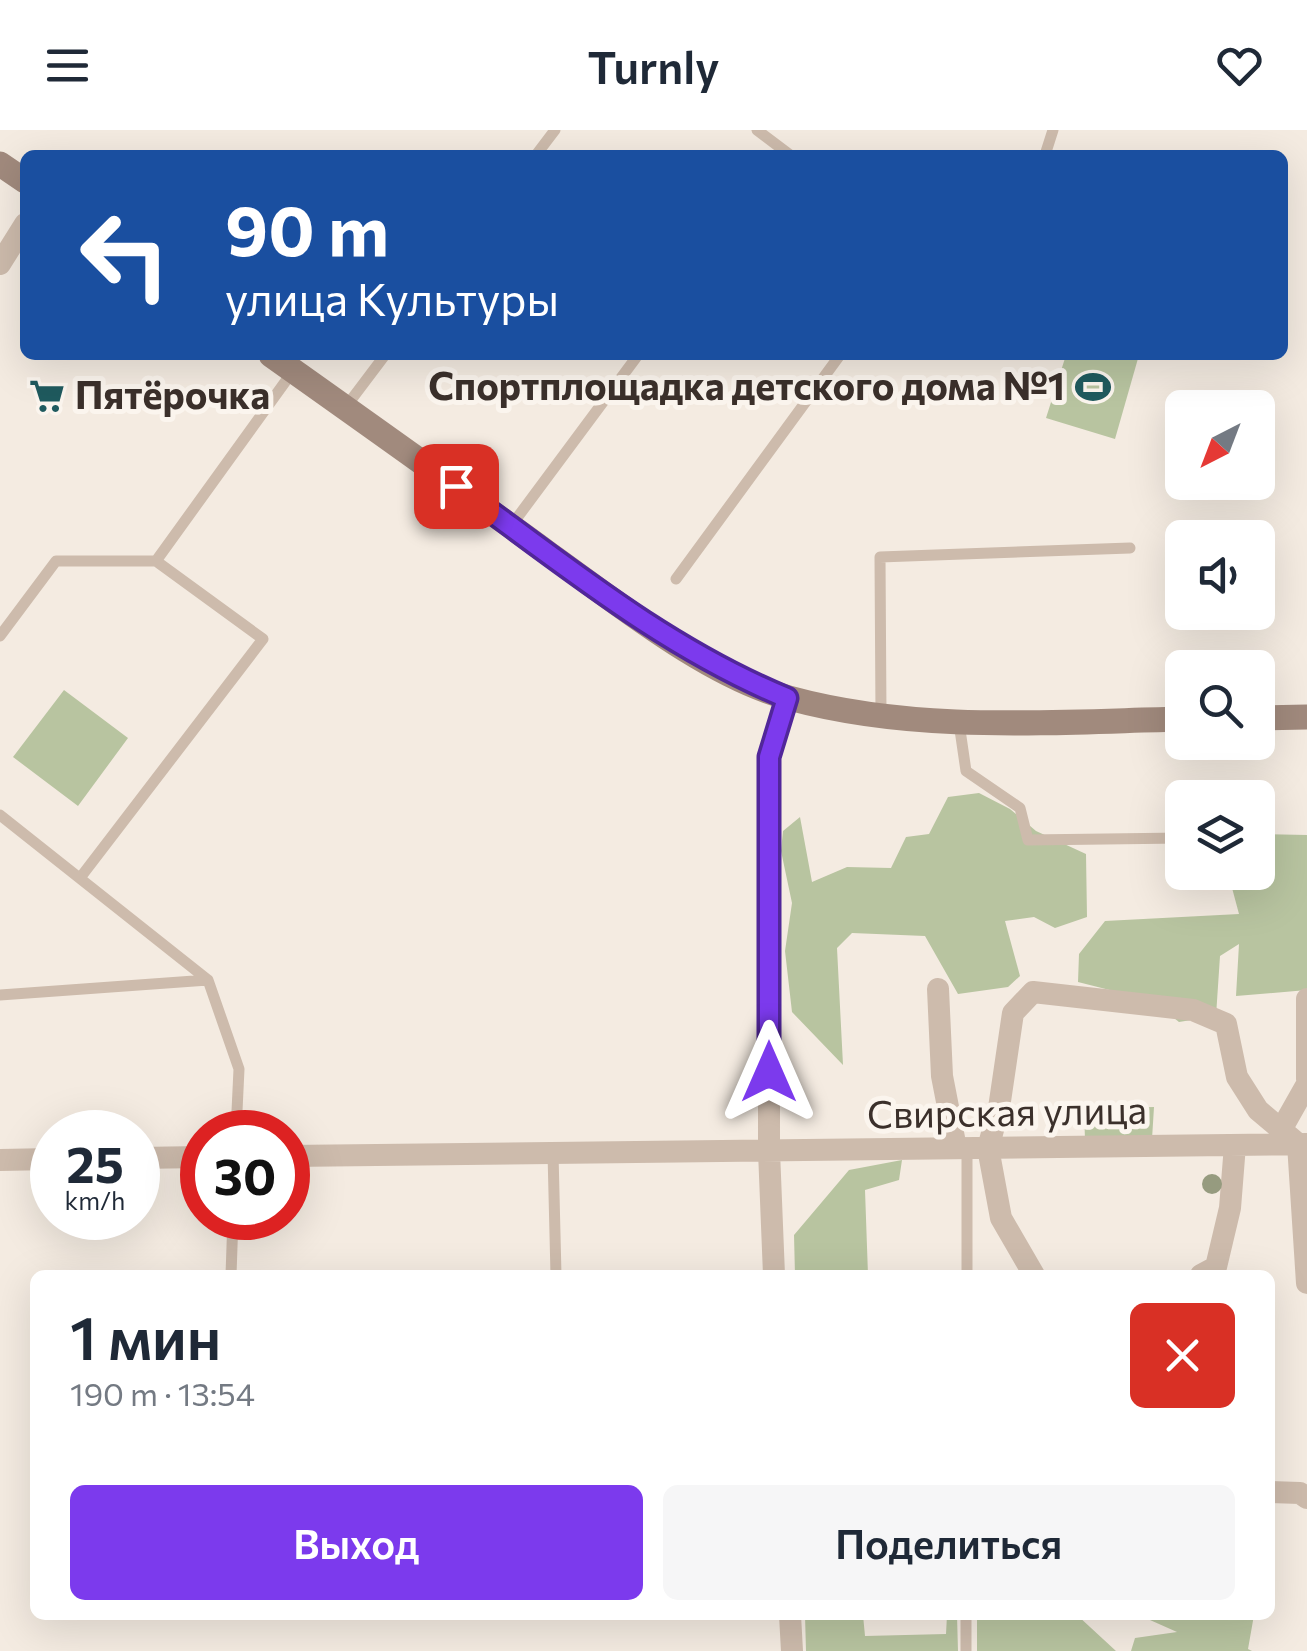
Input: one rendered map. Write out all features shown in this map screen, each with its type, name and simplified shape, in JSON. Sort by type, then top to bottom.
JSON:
[{"type":"main road","points":[[278,360],[644,622],[732,675],[787,698],[880,716],[959,722],[1165,719]]},
{"type":"main road","points":[[1275,718],[1307,717]]},
{"type":"street","points":[[0,264],[20,232]]},
{"type":"street","points":[[774,1270],[769,1150],[769,757],[787,698]]},
{"type":"street","points":[[938,989],[942,1076],[1001,1218],[1031,1270]]},
{"type":"street","points":[[970,1148],[999,1108],[1013,1013],[1034,992],[1193,1010],[1226,1024],[1237,1076],[1258,1110],[1295,1139]]},
{"type":"street","points":[[1306,999],[1307,1082],[1295,1139],[1307,1283]]},
{"type":"street","name":"Свирская улица","points":[[310,1156],[1234,1145],[1295,1139]]},
{"type":"street","points":[[1210,1270],[1216,1267],[1230,1208],[1234,1145]]},
{"type":"street","points":[[0,1160],[30,1160]]},
{"type":"street","points":[[1275,1492],[1300,1493],[1307,1498]]},
{"type":"street","points":[[790,1620],[792,1651]]},
{"type":"lane","points":[[540,150],[555,130]]},
{"type":"lane","points":[[757,130],[782,150]]},
{"type":"lane","points":[[345,408],[381,360]]},
{"type":"lane","points":[[511,526],[634,360]]},
{"type":"lane","points":[[676,578],[836,360]]},
{"type":"lane","points":[[156,560],[294,371]]},
{"type":"lane","points":[[880,716],[880,557],[1130,548]]},
{"type":"lane","points":[[0,636],[56,561],[156,560],[263,639],[80,878]]},
{"type":"lane","points":[[959,722],[966,771],[1020,808],[1028,840],[1165,838]]},
{"type":"lane","points":[[0,815],[208,980],[239,1069],[237,1110]]},
{"type":"lane","points":[[0,995],[208,980]]},
{"type":"lane","points":[[967,1270],[970,1148]]},
{"type":"lane","points":[[553,1153],[556,1270]]},
{"type":"lane","points":[[232,1270],[233,1240]]},
{"type":"lane","points":[[966,1620],[966,1651]]},
{"type":"green space","name":"Спортплощадка детского дома №1","points":[[1064,360],[1138,360],[1115,439],[1046,418]]},
{"type":"green space","points":[[64,690],[128,738],[78,806],[13,757]]},
{"type":"green space","points":[[979,793],[1010,809],[1036,831],[1086,854],[1087,917],[1055,928],[1034,917],[1005,921],[1020,976],[1008,987],[958,994],[925,936],[852,933],[837,948],[843,1065],[792,1012],[785,951],[792,903],[781,851],[783,831],[800,817],[812,882],[847,867],[891,868],[906,837],[929,834],[948,797]]},
{"type":"green space","points":[[1275,834],[1307,835],[1307,990],[1236,996],[1239,944],[1220,956],[1216,1016],[1179,1022],[1153,1001],[1078,982],[1079,954],[1105,921],[1239,914],[1233,890],[1275,890]]},
{"type":"green space","points":[[1154,1107],[1152,1139],[1085,1140],[1084,1109]]},
{"type":"green space","points":[[902,1160],[899,1180],[865,1190],[868,1270],[795,1270],[794,1235],[849,1170]]},
{"type":"green space","points":[[805,1620],[863,1620],[865,1636],[946,1634],[947,1620],[957,1620],[958,1651],[806,1651]]},
{"type":"green space","points":[[977,1620],[1082,1620],[1116,1651],[977,1651]]},
{"type":"green space","points":[[1150,1620],[1253,1620],[1248,1649],[1252,1651],[1131,1651],[1135,1638],[1177,1632]]},
{"type":"place","name":"Спортплощадка детского дома №1","points":[[1093,387]]},
{"type":"place","name":"Пятёрочка","points":[[47,396]]},
{"type":"route","points":[[456,486],[644,622],[732,675],[787,698],[769,757],[769,1072]]}]
